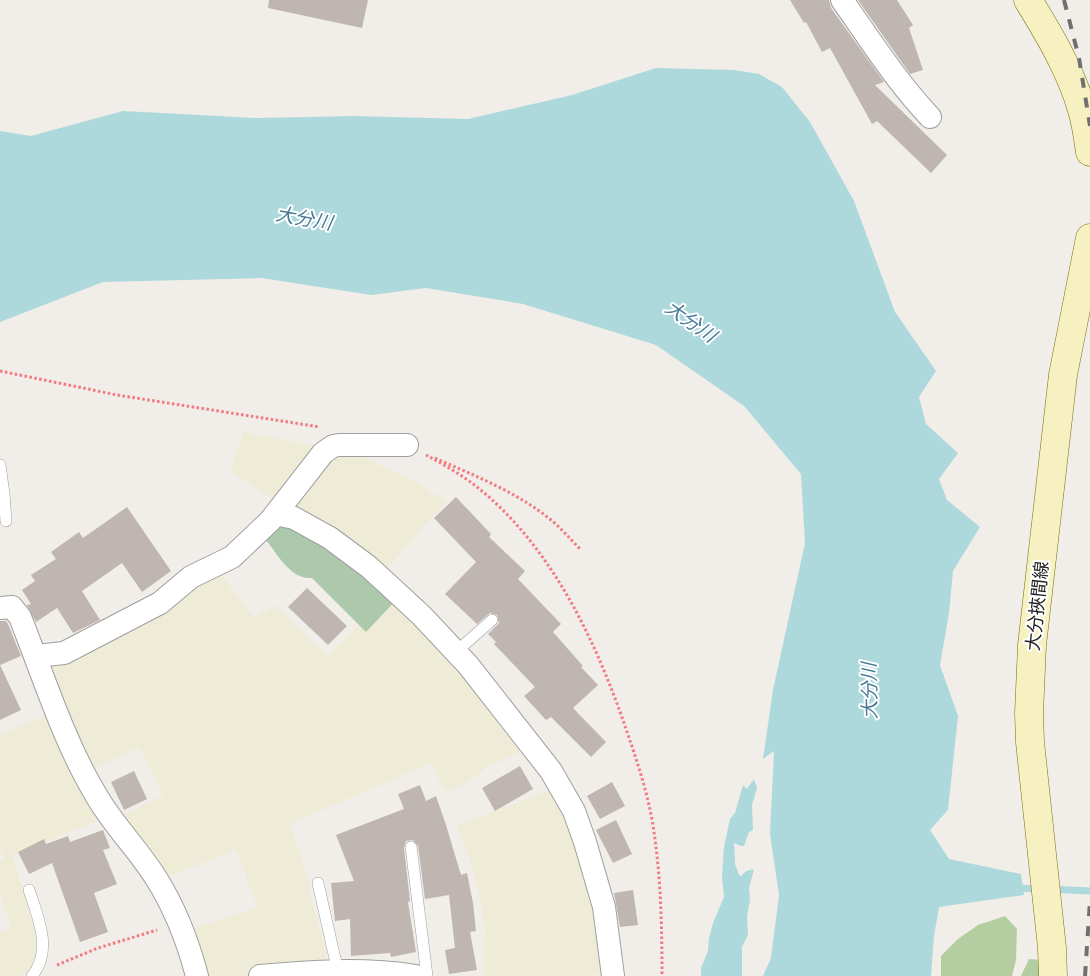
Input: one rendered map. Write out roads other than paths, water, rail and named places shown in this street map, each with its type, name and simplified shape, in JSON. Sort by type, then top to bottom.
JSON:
[{"type":"main road","points":[[1028,0],[1050,37],[1077,92],[1083,112],[1090,152]]},
{"type":"main road","name":"大分挾間線","points":[[1053,976],[1052,948],[1030,742],[1029,713],[1032,645],[1063,374],[1090,238]]},
{"type":"street","points":[[842,0],[894,76],[930,117]]},
{"type":"street","points":[[36,656],[64,653],[160,603],[191,577],[236,554],[276,514],[323,453],[333,446],[407,445]]},
{"type":"street","points":[[276,514],[294,518],[347,550],[400,596],[456,652],[486,686],[551,771],[574,811],[604,907],[613,976]]},
{"type":"street","points":[[0,608],[8,606],[17,611],[76,758],[104,808],[155,877],[180,924],[197,976]]},
{"type":"street","points":[[260,976],[300,972],[390,973],[416,976]]},
{"type":"lane","points":[[0,467],[6,521]]},
{"type":"lane","points":[[456,652],[492,620]]},
{"type":"lane","points":[[411,846],[427,976]]},
{"type":"lane","points":[[318,883],[338,972]]},
{"type":"lane","points":[[29,890],[42,931],[43,949],[40,965],[32,976]]},
{"type":"water","name":"大分川","points":[[656,68],[734,70],[759,74],[782,87],[810,122],[854,201],[895,312],[936,371],[919,397],[926,424],[958,453],[939,479],[947,500],[980,527],[953,571],[949,613],[940,665],[958,716],[948,810],[930,830],[949,859],[1021,874],[1024,895],[939,907],[934,936],[931,976],[763,976],[771,958],[779,895],[770,834],[774,751],[763,759],[773,690],[805,543],[801,474],[744,406],[656,345],[523,304],[426,288],[371,295],[262,278],[103,282],[0,322],[0,131],[31,136],[123,111],[257,118],[354,116],[468,119],[572,95]]},
{"type":"water","points":[[754,779],[757,788],[752,805],[753,830],[749,832],[744,846],[734,843],[735,864],[739,875],[741,876],[746,871],[754,869],[749,888],[748,935],[742,947],[742,976],[701,976],[701,968],[708,951],[713,923],[724,897],[722,877],[724,847],[730,819],[735,813],[743,785],[747,789]]},
{"type":"waterway","points":[[1015,888],[1040,889]]},
{"type":"waterway","points":[[1050,889],[1090,891]]},
{"type":"railway","points":[[1064,0],[1079,58],[1090,126]]},
{"type":"railway","points":[[1085,976],[1090,901]]}]
